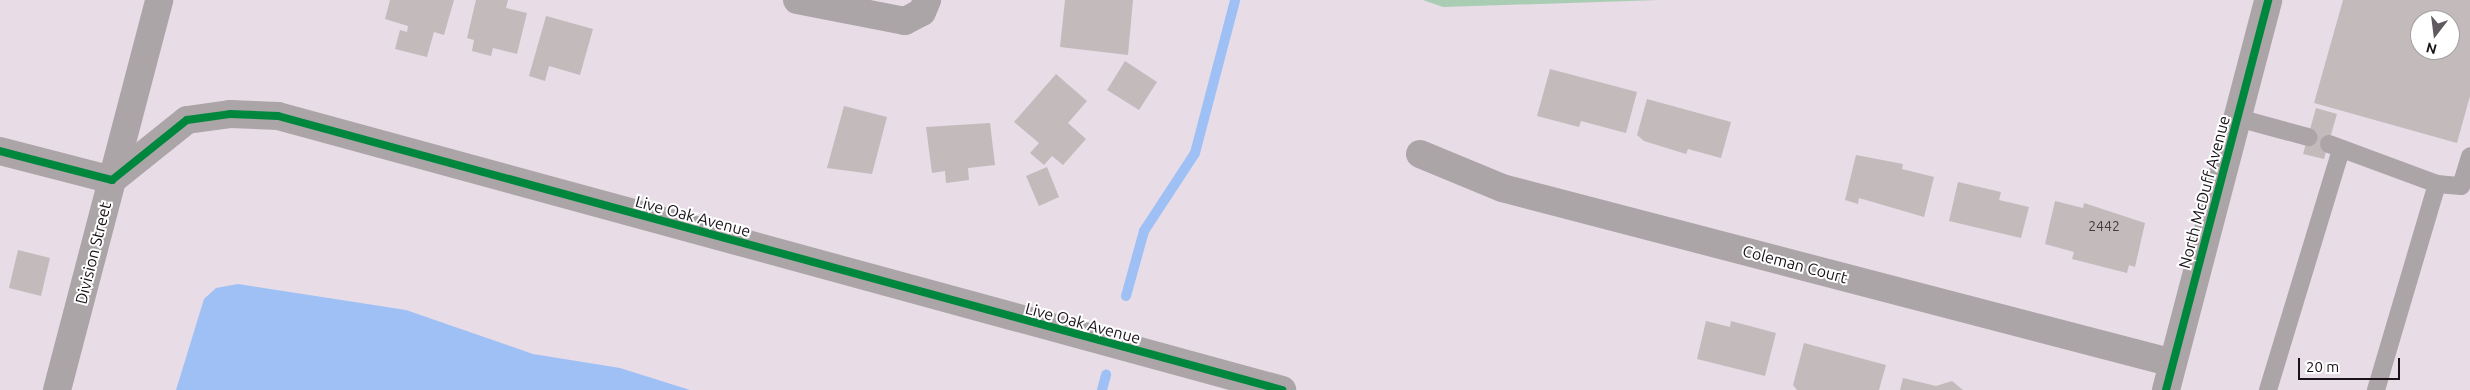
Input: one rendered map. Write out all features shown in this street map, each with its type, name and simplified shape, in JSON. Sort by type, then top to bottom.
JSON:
[{"type":"main road","name":"North McDuff Avenue","points":[[2166,390],[2268,0]]},
{"type":"street","name":"Division Street","points":[[57,390],[158,0]]},
{"type":"street","points":[[797,0],[887,21],[906,21],[924,6]]},
{"type":"street","name":"Live Oak Avenue","points":[[112,180],[187,120],[230,114],[278,116],[1282,390]]},
{"type":"street","points":[[0,151],[112,180]]},
{"type":"street","name":"Coleman Court","points":[[1420,154],[1502,188],[2173,363]]},
{"type":"lane","points":[[2238,118],[2308,137]]},
{"type":"lane","points":[[2268,390],[2335,146],[2437,184],[2461,186],[2470,156]]},
{"type":"lane","points":[[2376,390],[2437,184]]},
{"type":"green space","points":[[1423,0],[1659,0],[1443,7]]},
{"type":"water","points":[[238,284],[406,310],[533,354],[620,368],[690,390],[176,390],[204,299],[216,288]]},
{"type":"building","points":[[390,0],[454,0],[444,35],[434,32],[427,57],[395,49],[400,30],[407,32],[408,26],[385,19]]},
{"type":"building","points":[[476,0],[508,0],[506,8],[527,13],[517,54],[493,48],[491,56],[472,51],[474,40],[467,38]]},
{"type":"building","points":[[1065,0],[1133,0],[1128,55],[1060,47]]},
{"type":"building","points":[[2343,0],[2470,0],[2470,96],[2457,143],[2314,103]]},
{"type":"building","points":[[546,16],[593,29],[580,75],[549,66],[545,81],[529,76]]},
{"type":"building","points":[[1125,61],[1157,82],[1139,110],[1107,90]]},
{"type":"building","points":[[1550,69],[1637,92],[1626,133],[1581,121],[1579,127],[1537,116]]},
{"type":"building","points":[[1056,74],[1087,101],[1068,123],[1086,139],[1063,165],[1052,156],[1044,165],[1030,153],[1039,143],[1014,122]]},
{"type":"building","points":[[1647,99],[1731,122],[1721,158],[1688,149],[1686,154],[1644,141],[1637,135]]},
{"type":"building","points":[[844,106],[887,117],[872,174],[827,168]]},
{"type":"building","points":[[2316,108],[2337,114],[2324,159],[2303,154]]},
{"type":"building","points":[[990,123],[995,165],[968,168],[969,180],[946,183],[945,171],[932,173],[926,127]]},
{"type":"building","points":[[1856,155],[1903,164],[1902,169],[1934,177],[1924,217],[1859,198],[1858,204],[1845,200]]},
{"type":"building","points":[[1047,167],[1059,197],[1039,206],[1026,176]]},
{"type":"building","points":[[1958,182],[2001,192],[1999,200],[2029,207],[2021,238],[1949,221]]},
{"type":"building","points":[[2055,201],[2083,208],[2084,203],[2145,223],[2135,267],[2129,265],[2127,273],[2072,259],[2074,252],[2045,244]]},
{"type":"building","points":[[18,250],[50,258],[41,296],[9,288]]},
{"type":"building","points":[[1706,321],[1730,327],[1731,321],[1776,333],[1765,376],[1697,359]]},
{"type":"building","points":[[1804,343],[1886,365],[1879,390],[1797,390],[1793,385]]},
{"type":"building","points":[[1903,378],[1936,386],[1952,381],[1963,390],[1900,390]]},
{"type":"waterway","points":[[1126,296],[1144,231],[1195,153],[1235,0]]},
{"type":"waterway","points":[[1102,390],[1106,375]]},
{"type":"cycle path","points":[[2166,390],[2268,0]]},
{"type":"cycle path","points":[[0,151],[112,180],[187,120],[230,114],[278,116],[1282,390]]}]
